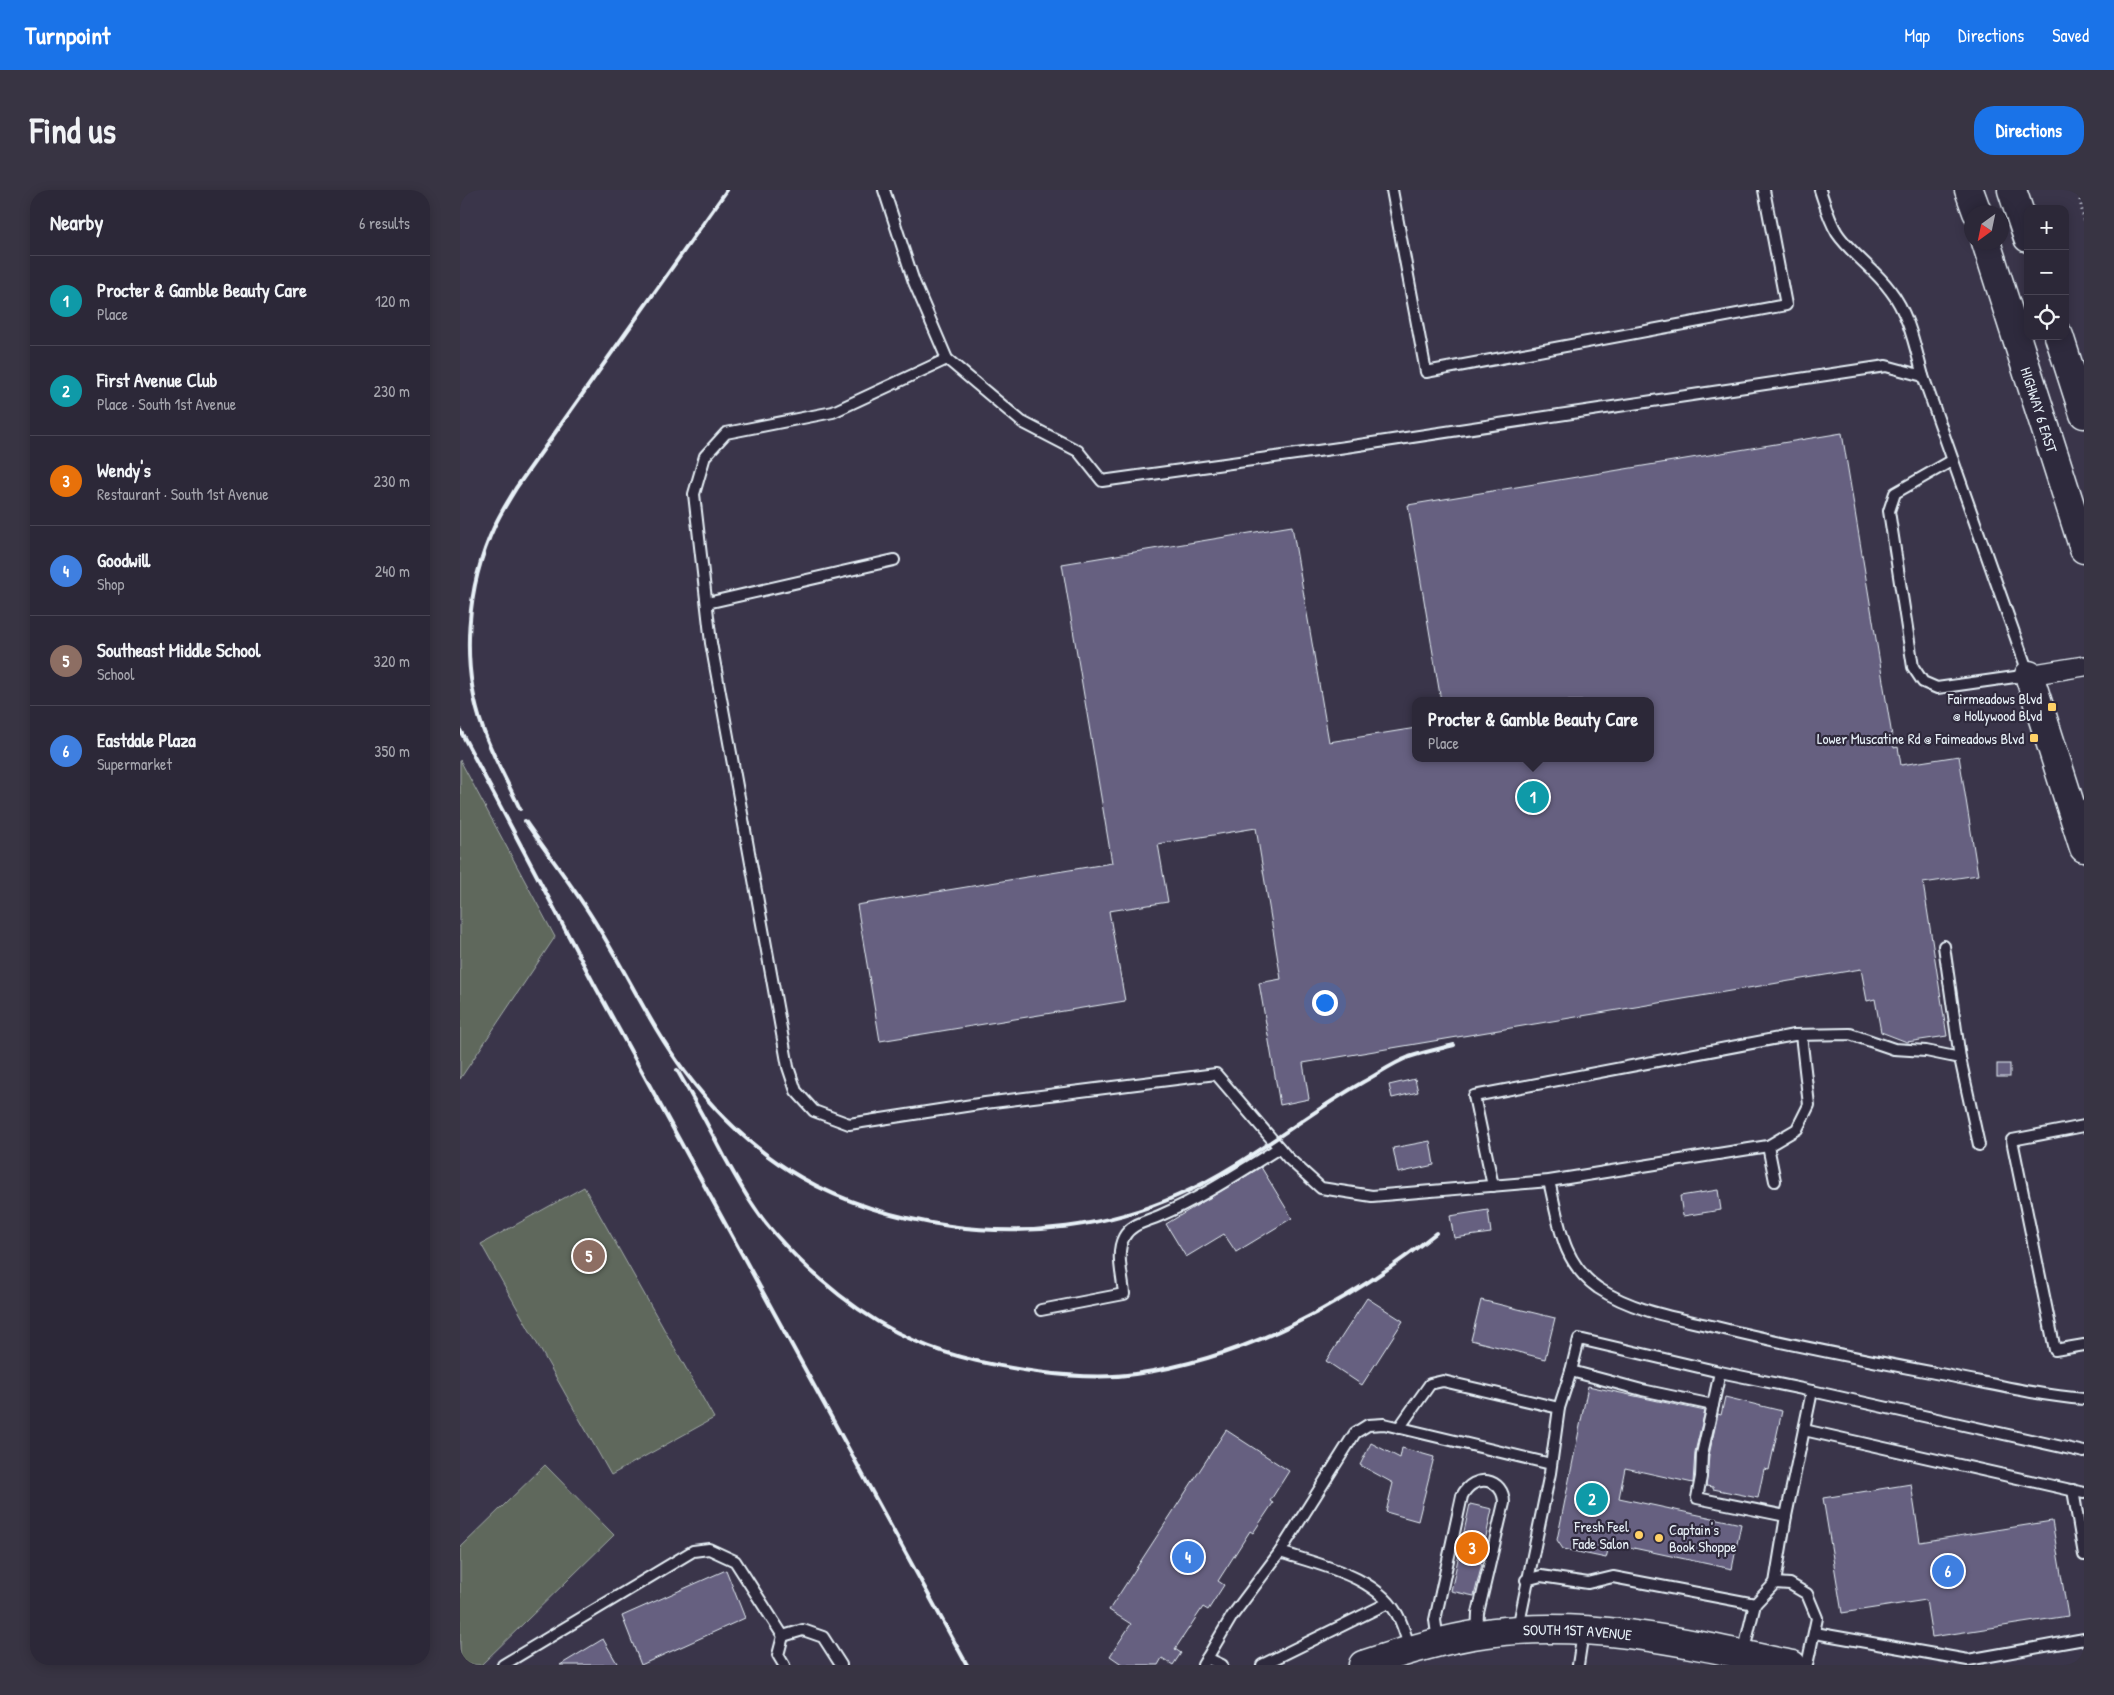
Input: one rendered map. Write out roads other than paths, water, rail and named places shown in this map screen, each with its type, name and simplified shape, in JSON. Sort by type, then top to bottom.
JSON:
[{"type":"main road","points":[[1969,190],[1974,205]]},
{"type":"main road","points":[[2012,190],[2024,226]]},
{"type":"main road","name":"HIGHWAY 6 EAST","points":[[1989,250],[2084,550]]},
{"type":"main road","points":[[2060,340],[2084,414]]},
{"type":"main road","points":[[2029,675],[2084,848]]},
{"type":"main road","name":"SOUTH 1ST AVENUE","points":[[1363,1665],[1439,1642],[1476,1635],[1517,1631],[1584,1630],[1642,1635],[1742,1660],[1792,1665]]},
{"type":"street","points":[[2029,675],[2084,666]]},
{"type":"lane","points":[[884,190],[914,282],[947,359],[1022,422],[1078,451],[1102,481],[1340,448],[1886,366],[1923,376]]},
{"type":"lane","points":[[1392,190],[1426,372],[1786,305],[1764,190]]},
{"type":"lane","points":[[1820,190],[1827,212],[1838,234],[1890,290],[1900,306],[2029,675],[1937,688],[1923,682],[1913,667],[1888,511],[1895,493],[1953,460]]},
{"type":"lane","points":[[947,359],[833,412],[726,433],[705,456],[694,494],[711,642],[788,1067],[796,1090],[814,1111],[848,1124],[985,1103],[1216,1074],[1279,1148],[1321,1188],[1372,1196],[1549,1181],[1768,1146],[1797,1129],[1809,1105],[1801,1035]]},
{"type":"lane","points":[[707,603],[894,560]]},
{"type":"lane","points":[[1944,946],[1960,1058],[1979,1145]]},
{"type":"lane","points":[[1493,1186],[1474,1096],[1801,1035],[1850,1034],[1894,1049],[1926,1051],[1960,1058]]},
{"type":"lane","points":[[2084,1126],[2012,1140],[2056,1350],[2084,1345]]},
{"type":"lane","points":[[1768,1146],[1775,1182]]},
{"type":"lane","points":[[1041,1310],[1124,1294],[1120,1253],[1122,1239],[1130,1228],[1160,1216],[1219,1186],[1279,1148]]},
{"type":"lane","points":[[1549,1181],[1565,1247],[1572,1264],[1598,1287],[1627,1303],[1657,1314],[1760,1338],[1879,1362],[2084,1399]]},
{"type":"lane","points":[[1517,1631],[1551,1464],[1559,1408],[1579,1339],[2084,1452]]},
{"type":"lane","points":[[1570,1371],[1642,1390],[1713,1405]]},
{"type":"lane","points":[[1720,1372],[1702,1454],[1701,1477],[1697,1498],[1786,1516]]},
{"type":"lane","points":[[1398,1428],[1430,1384],[1443,1381],[1559,1408]]},
{"type":"lane","points":[[1742,1660],[1755,1604],[1775,1583],[1786,1516],[1812,1391]]},
{"type":"lane","points":[[1222,1665],[1205,1661],[1232,1616],[1280,1552],[1355,1433],[1368,1424],[1384,1424],[1551,1464]]},
{"type":"lane","points":[[1804,1430],[2084,1493]]},
{"type":"lane","points":[[1439,1642],[1436,1620],[1462,1496],[1469,1485],[1476,1481],[1484,1481],[1497,1486],[1504,1494],[1504,1503],[1478,1613],[1476,1635]]},
{"type":"lane","points":[[2073,1490],[2084,1555]]},
{"type":"lane","points":[[503,1665],[693,1552],[709,1549],[735,1562],[783,1636],[778,1655],[784,1665]]},
{"type":"lane","points":[[1280,1552],[1351,1575],[1374,1589],[1400,1619],[1410,1650]]},
{"type":"lane","points":[[1526,1580],[1542,1576],[1588,1583],[1613,1576],[1755,1604]]},
{"type":"lane","points":[[1775,1583],[1790,1584],[1807,1594],[1817,1618],[1807,1665]]},
{"type":"lane","points":[[1262,1665],[1388,1603]]},
{"type":"lane","points":[[783,1636],[803,1630],[823,1637],[841,1665]]},
{"type":"lane","points":[[1578,1665],[1584,1630]]},
{"type":"lane","points":[[1815,1633],[1968,1660],[2084,1639]]},
{"type":"railway","points":[[520,809],[483,729],[471,679],[469,652],[472,599],[485,549],[497,520],[516,488],[727,190]]},
{"type":"railway","points":[[460,730],[594,984],[967,1665]]},
{"type":"railway","points":[[525,821],[590,913],[650,1019],[673,1055],[712,1104],[740,1133],[769,1157],[801,1178],[871,1208],[909,1219],[950,1226],[1008,1230],[1067,1227],[1124,1215],[1179,1195],[1227,1170],[1340,1096],[1397,1062],[1415,1055],[1454,1045]]},
{"type":"railway","points":[[677,1070],[735,1176],[754,1206],[767,1225],[805,1266],[839,1295],[895,1332],[930,1347],[960,1357],[991,1364],[1061,1375],[1111,1376],[1135,1374],[1176,1366],[1217,1355],[1256,1341],[1332,1304],[1368,1282],[1436,1233]]},
{"type":"place","name":"Fairmeadows Blvd @ Hollywood Blvd","points":[[2052,707]]},
{"type":"place","name":"Lower Muscatine Rd @ Faimeadows Blvd","points":[[2034,738]]},
{"type":"place","name":"Procter & Gamble Beauty Care","points":[[1533,797]]},
{"type":"place","name":"Southeast Middle School","points":[[589,1256]]},
{"type":"place","name":"First Avenue Club","points":[[1592,1499]]},
{"type":"place","name":"Fresh Feel Fade Salon","points":[[1639,1535]]},
{"type":"place","name":"Captain's Book Shoppe","points":[[1659,1538]]},
{"type":"place","name":"Wendy's","points":[[1472,1548]]},
{"type":"place","name":"Goodwill","points":[[1188,1557]]},
{"type":"place","name":"Eastdale Plaza","points":[[1948,1571]]}]
